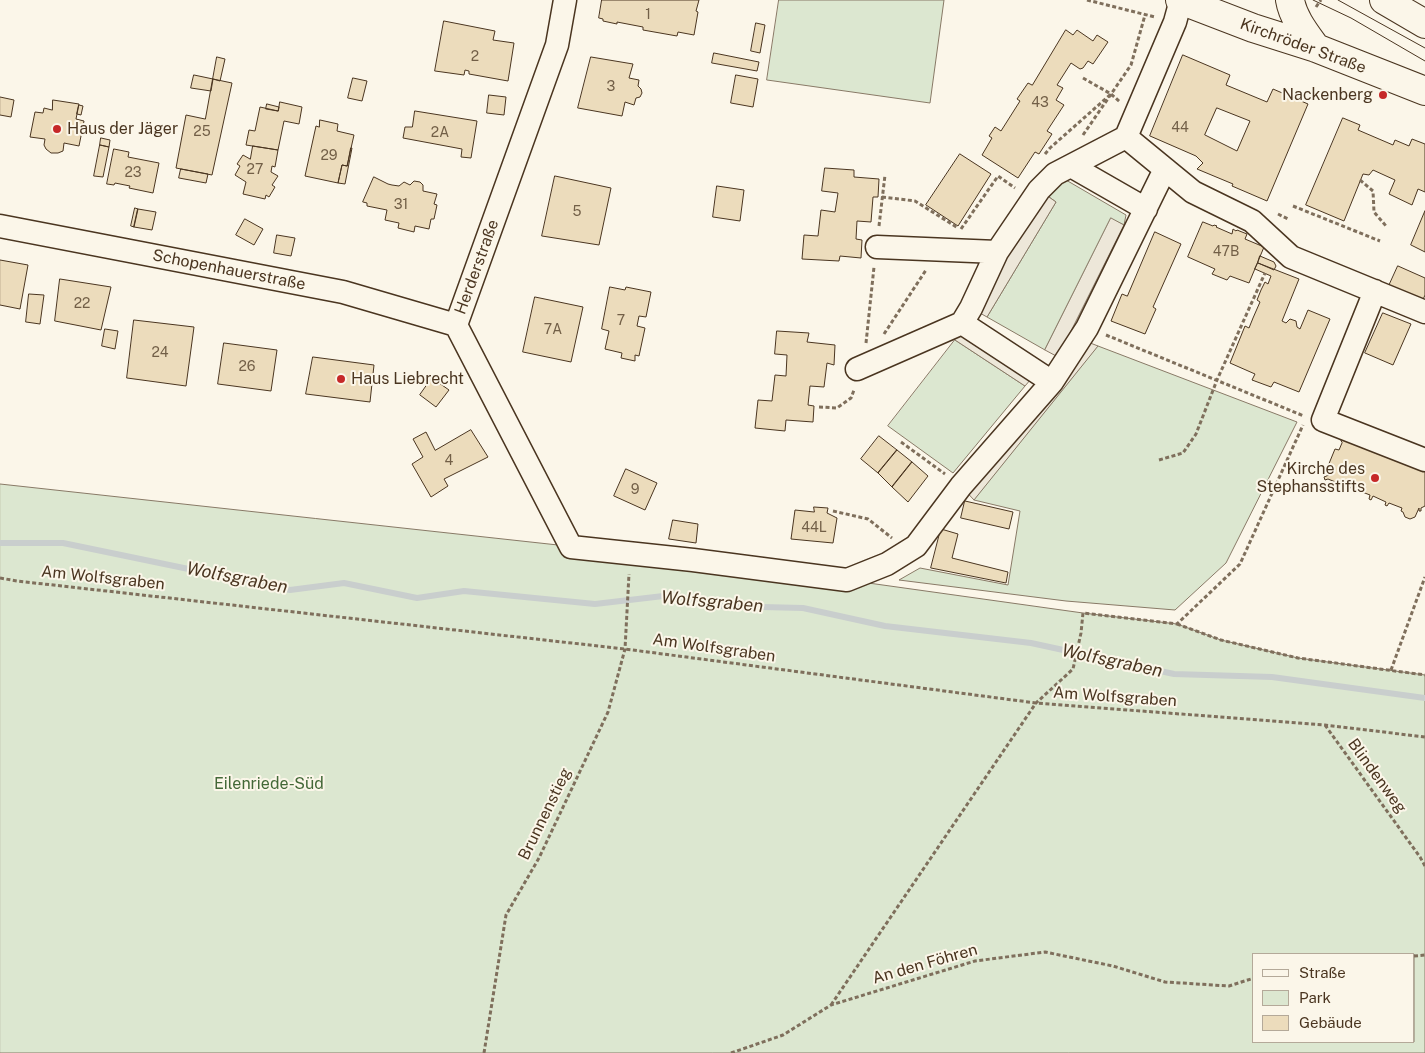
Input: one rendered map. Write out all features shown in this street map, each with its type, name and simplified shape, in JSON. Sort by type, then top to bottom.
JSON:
[{"type":"main road","points":[[1290,0],[1297,20],[1316,48]]},
{"type":"main road","points":[[1386,1],[1425,24]]},
{"type":"main road","name":"Kirchröder Straße","points":[[1180,6],[1316,48],[1425,91]]},
{"type":"street","name":"Herderstraße","points":[[565,0],[557,45],[456,325],[571,547],[693,560],[847,580],[887,564],[908,551]]},
{"type":"street","points":[[861,368],[962,323],[997,252],[1039,190],[1055,174],[1071,166],[1131,127],[1180,6]]},
{"type":"street","points":[[1131,127],[1165,169],[1193,192],[1252,221],[1291,257],[1425,312]]},
{"type":"street","points":[[1071,166],[1146,209]]},
{"type":"street","points":[[908,551],[916,546],[961,486],[1052,382],[1087,328],[1165,169]]},
{"type":"street","name":"Schopenhauerstraße","points":[[0,226],[343,292],[456,325]]},
{"type":"street","points":[[877,247],[997,252]]},
{"type":"street","points":[[1375,291],[1323,420],[1425,460]]},
{"type":"street","points":[[962,323],[1052,382]]},
{"type":"path","points":[[1087,0],[1145,15],[1180,6]]},
{"type":"path","points":[[1078,142],[1131,65],[1145,15]]},
{"type":"path","points":[[1083,78],[1111,94],[1131,127]]},
{"type":"path","points":[[1045,155],[1050,148],[1111,94]]},
{"type":"path","points":[[819,407],[837,408],[851,398],[861,368],[885,175]]},
{"type":"path","points":[[882,196],[915,201],[960,230],[998,176],[1019,190]]},
{"type":"path","points":[[1360,180],[1373,191],[1374,212],[1386,226]]},
{"type":"path","points":[[1293,206],[1380,242]]},
{"type":"path","points":[[861,368],[938,250]]},
{"type":"path","points":[[1159,460],[1184,453],[1196,434],[1217,380],[1264,273]]},
{"type":"path","points":[[1087,328],[1307,417],[1240,564],[1177,624]]},
{"type":"path","points":[[901,442],[961,486]]},
{"type":"path","points":[[833,511],[868,519],[908,551]]},
{"type":"path","points":[[1391,670],[1425,577]]},
{"type":"path","name":"Am Wolfsgraben","points":[[0,578],[17,582],[625,649],[1036,704],[1325,725],[1425,738]]},
{"type":"path","name":"Brunnenstieg","points":[[484,1053],[506,915],[539,858],[608,712],[625,649],[628,585]]},
{"type":"path","points":[[831,1005],[1036,704],[1073,669],[1081,633],[1083,613],[1177,624],[1221,640],[1298,658],[1425,675]]},
{"type":"path","name":"Blindenweg","points":[[1325,725],[1425,866]]},
{"type":"path","name":"An den Föhren","points":[[731,1053],[783,1035],[831,1005],[975,961],[1045,952],[1113,966],[1165,982],[1229,986],[1252,979]]},
{"type":"green space","points":[[779,0],[944,0],[930,103],[767,80]]},
{"type":"green space","points":[[1066,180],[1126,215],[1124,225],[1111,219],[1045,350],[987,317],[1056,202],[1045,194]]},
{"type":"green space","points":[[955,340],[1025,386],[953,473],[888,426]]},
{"type":"green space","points":[[1098,346],[1297,422],[1226,563],[1175,610],[1066,601],[899,580],[920,568],[1008,585],[1020,511],[974,500]]},
{"type":"green space","name":"Eilenriede-Süd","points":[[0,484],[631,553],[1177,624],[1221,640],[1298,658],[1425,675],[1425,1053],[0,1053]]},
{"type":"shaded area","points":[[1039,190],[1056,202],[987,317],[971,308]]},
{"type":"shaded area","points":[[1111,218],[1124,225],[1058,357],[1045,350]]},
{"type":"shaded area","points":[[964,325],[1037,372],[1025,386],[955,340]]},
{"type":"shaded area","points":[[1080,339],[1098,346],[974,500],[961,486]]},
{"type":"building","points":[[602,0],[699,0],[694,35],[678,32],[677,36],[643,30],[643,27],[603,21],[603,19],[599,18]]},
{"type":"building","points":[[444,21],[495,31],[493,40],[514,43],[508,81],[469,74],[469,71],[465,70],[464,75],[435,71]]},
{"type":"building","points":[[756,23],[765,25],[760,53],[751,51]]},
{"type":"building","points":[[1066,30],[1073,35],[1077,30],[1093,41],[1097,35],[1108,42],[1093,64],[1088,61],[1080,69],[1071,63],[1057,85],[1063,88],[1056,100],[1064,105],[1047,131],[1052,134],[1039,154],[1035,152],[1018,178],[982,155],[992,138],[989,136],[995,127],[1001,131],[1020,101],[1017,99],[1028,83],[1032,85]]},
{"type":"building","points":[[714,53],[759,62],[757,71],[712,63]]},
{"type":"building","points":[[1183,55],[1230,75],[1226,85],[1267,102],[1273,89],[1308,104],[1267,201],[1197,169],[1203,163],[1196,156],[1150,136]],"holes":[[[1217,108],[1250,121],[1237,151],[1205,135]]]},
{"type":"building","points":[[217,57],[225,59],[220,81],[213,79]]},
{"type":"building","points":[[591,57],[633,64],[629,78],[639,80],[638,86],[642,93],[640,97],[636,98],[634,105],[625,102],[622,116],[578,108]]},
{"type":"building","points":[[194,75],[213,79],[211,91],[191,88]]},
{"type":"building","points":[[736,75],[758,79],[753,107],[731,103]]},
{"type":"building","points":[[353,78],[367,81],[362,101],[348,98]]},
{"type":"building","points":[[213,79],[232,83],[212,175],[176,168],[186,115],[205,119]]},
{"type":"building","points":[[489,95],[506,97],[504,115],[487,113]]},
{"type":"building","points":[[0,97],[14,100],[11,117],[0,115]]},
{"type":"building","name":"Haus der Jäger","points":[[53,100],[79,104],[76,119],[84,121],[79,146],[64,143],[63,151],[58,153],[51,153],[46,149],[44,145],[45,139],[30,137],[35,112],[43,113],[44,108],[52,110]]},
{"type":"building","points":[[280,102],[302,107],[299,124],[284,121],[278,150],[246,145],[249,130],[255,131],[260,107],[278,111]]},
{"type":"building","points":[[267,104],[279,107],[278,111],[266,109]]},
{"type":"building","points":[[79,105],[83,106],[81,115],[77,114]]},
{"type":"building","points":[[415,111],[477,121],[471,158],[461,157],[462,149],[403,138],[405,127],[412,127]]},
{"type":"building","points":[[1343,118],[1360,125],[1358,130],[1393,145],[1395,140],[1409,146],[1412,139],[1425,144],[1425,192],[1418,189],[1412,205],[1389,194],[1395,180],[1373,170],[1369,175],[1363,174],[1344,221],[1306,205]]},
{"type":"building","points":[[320,120],[338,124],[337,131],[354,135],[347,166],[342,165],[338,183],[305,176],[316,126],[319,127]]},
{"type":"building","points":[[101,138],[110,140],[109,147],[100,145]]},
{"type":"building","points":[[100,145],[109,147],[103,177],[94,176]]},
{"type":"building","points":[[253,146],[278,150],[275,167],[272,166],[271,172],[278,176],[272,185],[275,187],[269,197],[266,195],[265,199],[243,194],[246,182],[235,175],[240,166],[237,164],[243,155],[250,159]]},
{"type":"building","points":[[351,148],[345,184],[338,183],[342,165],[347,166]]},
{"type":"building","points":[[114,149],[129,152],[128,157],[159,163],[153,193],[115,183],[114,185],[107,184]]},
{"type":"building","points":[[960,154],[991,174],[958,226],[926,205]]},
{"type":"building","points":[[825,168],[854,170],[854,177],[879,179],[878,197],[873,197],[871,222],[857,221],[856,239],[862,240],[861,258],[840,256],[839,261],[802,259],[804,235],[818,236],[821,210],[835,212],[838,193],[822,191]]},
{"type":"building","points":[[181,169],[208,174],[206,183],[179,178]]},
{"type":"building","points":[[555,176],[611,188],[599,245],[542,236]]},
{"type":"building","points":[[374,177],[388,184],[399,186],[404,182],[410,185],[414,181],[420,182],[423,185],[423,191],[437,194],[434,204],[437,205],[434,219],[431,219],[429,229],[415,226],[414,232],[398,228],[399,223],[385,220],[387,210],[367,206],[367,203],[363,202]]},
{"type":"building","points":[[717,186],[744,190],[740,221],[713,217]]},
{"type":"building","points":[[135,208],[138,209],[134,227],[131,226]]},
{"type":"building","points":[[138,209],[156,212],[152,230],[134,227]]},
{"type":"building","points":[[1425,211],[1425,252],[1411,245]]},
{"type":"building","points":[[245,219],[263,229],[254,245],[236,235]]},
{"type":"building","points":[[1203,222],[1217,226],[1232,234],[1233,229],[1247,234],[1245,239],[1264,247],[1249,283],[1230,276],[1227,280],[1212,274],[1215,269],[1188,257]]},
{"type":"building","points":[[1155,232],[1181,244],[1153,307],[1156,309],[1145,334],[1111,321],[1122,294],[1127,296]]},
{"type":"building","points":[[277,235],[295,238],[291,256],[274,253]]},
{"type":"building","points":[[1260,256],[1274,262],[1276,266],[1274,270],[1258,263]]},
{"type":"building","points":[[0,260],[28,265],[20,309],[0,305]]},
{"type":"building","points":[[1258,263],[1299,279],[1282,321],[1286,323],[1290,319],[1296,321],[1297,327],[1300,329],[1308,310],[1330,319],[1299,392],[1274,382],[1271,387],[1252,380],[1255,374],[1230,363],[1245,326],[1249,328],[1260,302],[1257,300],[1261,290],[1265,282],[1268,284],[1271,276],[1255,269]]},
{"type":"building","points":[[1398,266],[1425,278],[1425,295],[1422,302],[1388,288]]},
{"type":"building","points":[[60,279],[111,287],[101,330],[55,321]]},
{"type":"building","points":[[610,287],[625,290],[626,287],[651,292],[646,317],[639,316],[637,326],[645,328],[639,356],[635,355],[635,361],[621,358],[622,353],[605,349],[609,331],[602,329]]},
{"type":"building","points":[[29,294],[44,295],[40,324],[26,322]]},
{"type":"building","points":[[535,297],[583,307],[571,362],[523,352]]},
{"type":"building","points":[[1383,313],[1411,324],[1393,365],[1365,353]]},
{"type":"building","points":[[134,320],[194,327],[186,386],[127,378]]},
{"type":"building","points":[[105,329],[118,331],[115,349],[102,346]]},
{"type":"building","points":[[777,331],[809,333],[807,342],[835,345],[834,365],[827,363],[824,387],[810,386],[808,405],[814,406],[813,422],[786,420],[785,431],[755,428],[758,400],[772,401],[775,375],[786,376],[787,355],[775,354]]},
{"type":"building","points":[[224,343],[277,350],[271,391],[218,384]]},
{"type":"building","name":"Haus Liebrecht","points":[[313,357],[374,365],[370,402],[306,394]]},
{"type":"building","points":[[432,378],[449,390],[436,407],[420,395]]},
{"type":"building","points":[[471,430],[488,457],[444,479],[448,486],[431,497],[412,464],[423,457],[413,439],[426,432],[435,450]]},
{"type":"building","points":[[879,436],[897,450],[878,473],[861,459]]},
{"type":"building","name":"Kirche des Stephansstifts","points":[[1340,438],[1406,461],[1405,464],[1418,469],[1419,466],[1425,465],[1425,506],[1421,508],[1421,511],[1419,511],[1419,508],[1415,517],[1410,519],[1405,517],[1401,511],[1402,508],[1389,503],[1387,506],[1385,505],[1386,502],[1373,496],[1371,500],[1369,499],[1370,495],[1357,490],[1355,493],[1353,492],[1354,489],[1340,484],[1339,487],[1337,486],[1338,483],[1328,479],[1325,480],[1324,477],[1329,475],[1332,467],[1328,466],[1335,449],[1339,450],[1342,443]]},
{"type":"building","points":[[897,450],[912,462],[892,487],[878,473]]},
{"type":"building","points":[[912,462],[928,476],[908,502],[892,487]]},
{"type":"building","points":[[626,469],[657,483],[645,510],[614,496]]},
{"type":"building","points":[[965,501],[1013,512],[1009,529],[961,518]]},
{"type":"building","points":[[814,507],[828,508],[827,513],[837,518],[833,543],[791,539],[795,510],[814,512]]},
{"type":"building","points":[[673,520],[698,524],[696,543],[669,539]]},
{"type":"building","points":[[941,529],[958,534],[952,558],[1008,572],[1006,583],[931,568]]},
{"type":"waterway","name":"Wolfsgraben","points":[[0,543],[63,543],[290,590],[344,583],[417,598],[464,591],[595,604],[672,595],[721,606],[803,608],[885,626],[1031,643],[1174,674],[1272,677],[1425,698]]},
{"type":"tram line","points":[[1313,0],[1351,18],[1425,61]]},
{"type":"tram line","points":[[1338,0],[1425,48]]},
{"type":"place","name":"Nackenberg","points":[[1383,95]]},
{"type":"place","name":"Haus der Jäger","points":[[57,129]]},
{"type":"place","name":"Haus Liebrecht","points":[[341,379]]},
{"type":"place","name":"Kirche des Stephansstifts","points":[[1375,478]]}]
